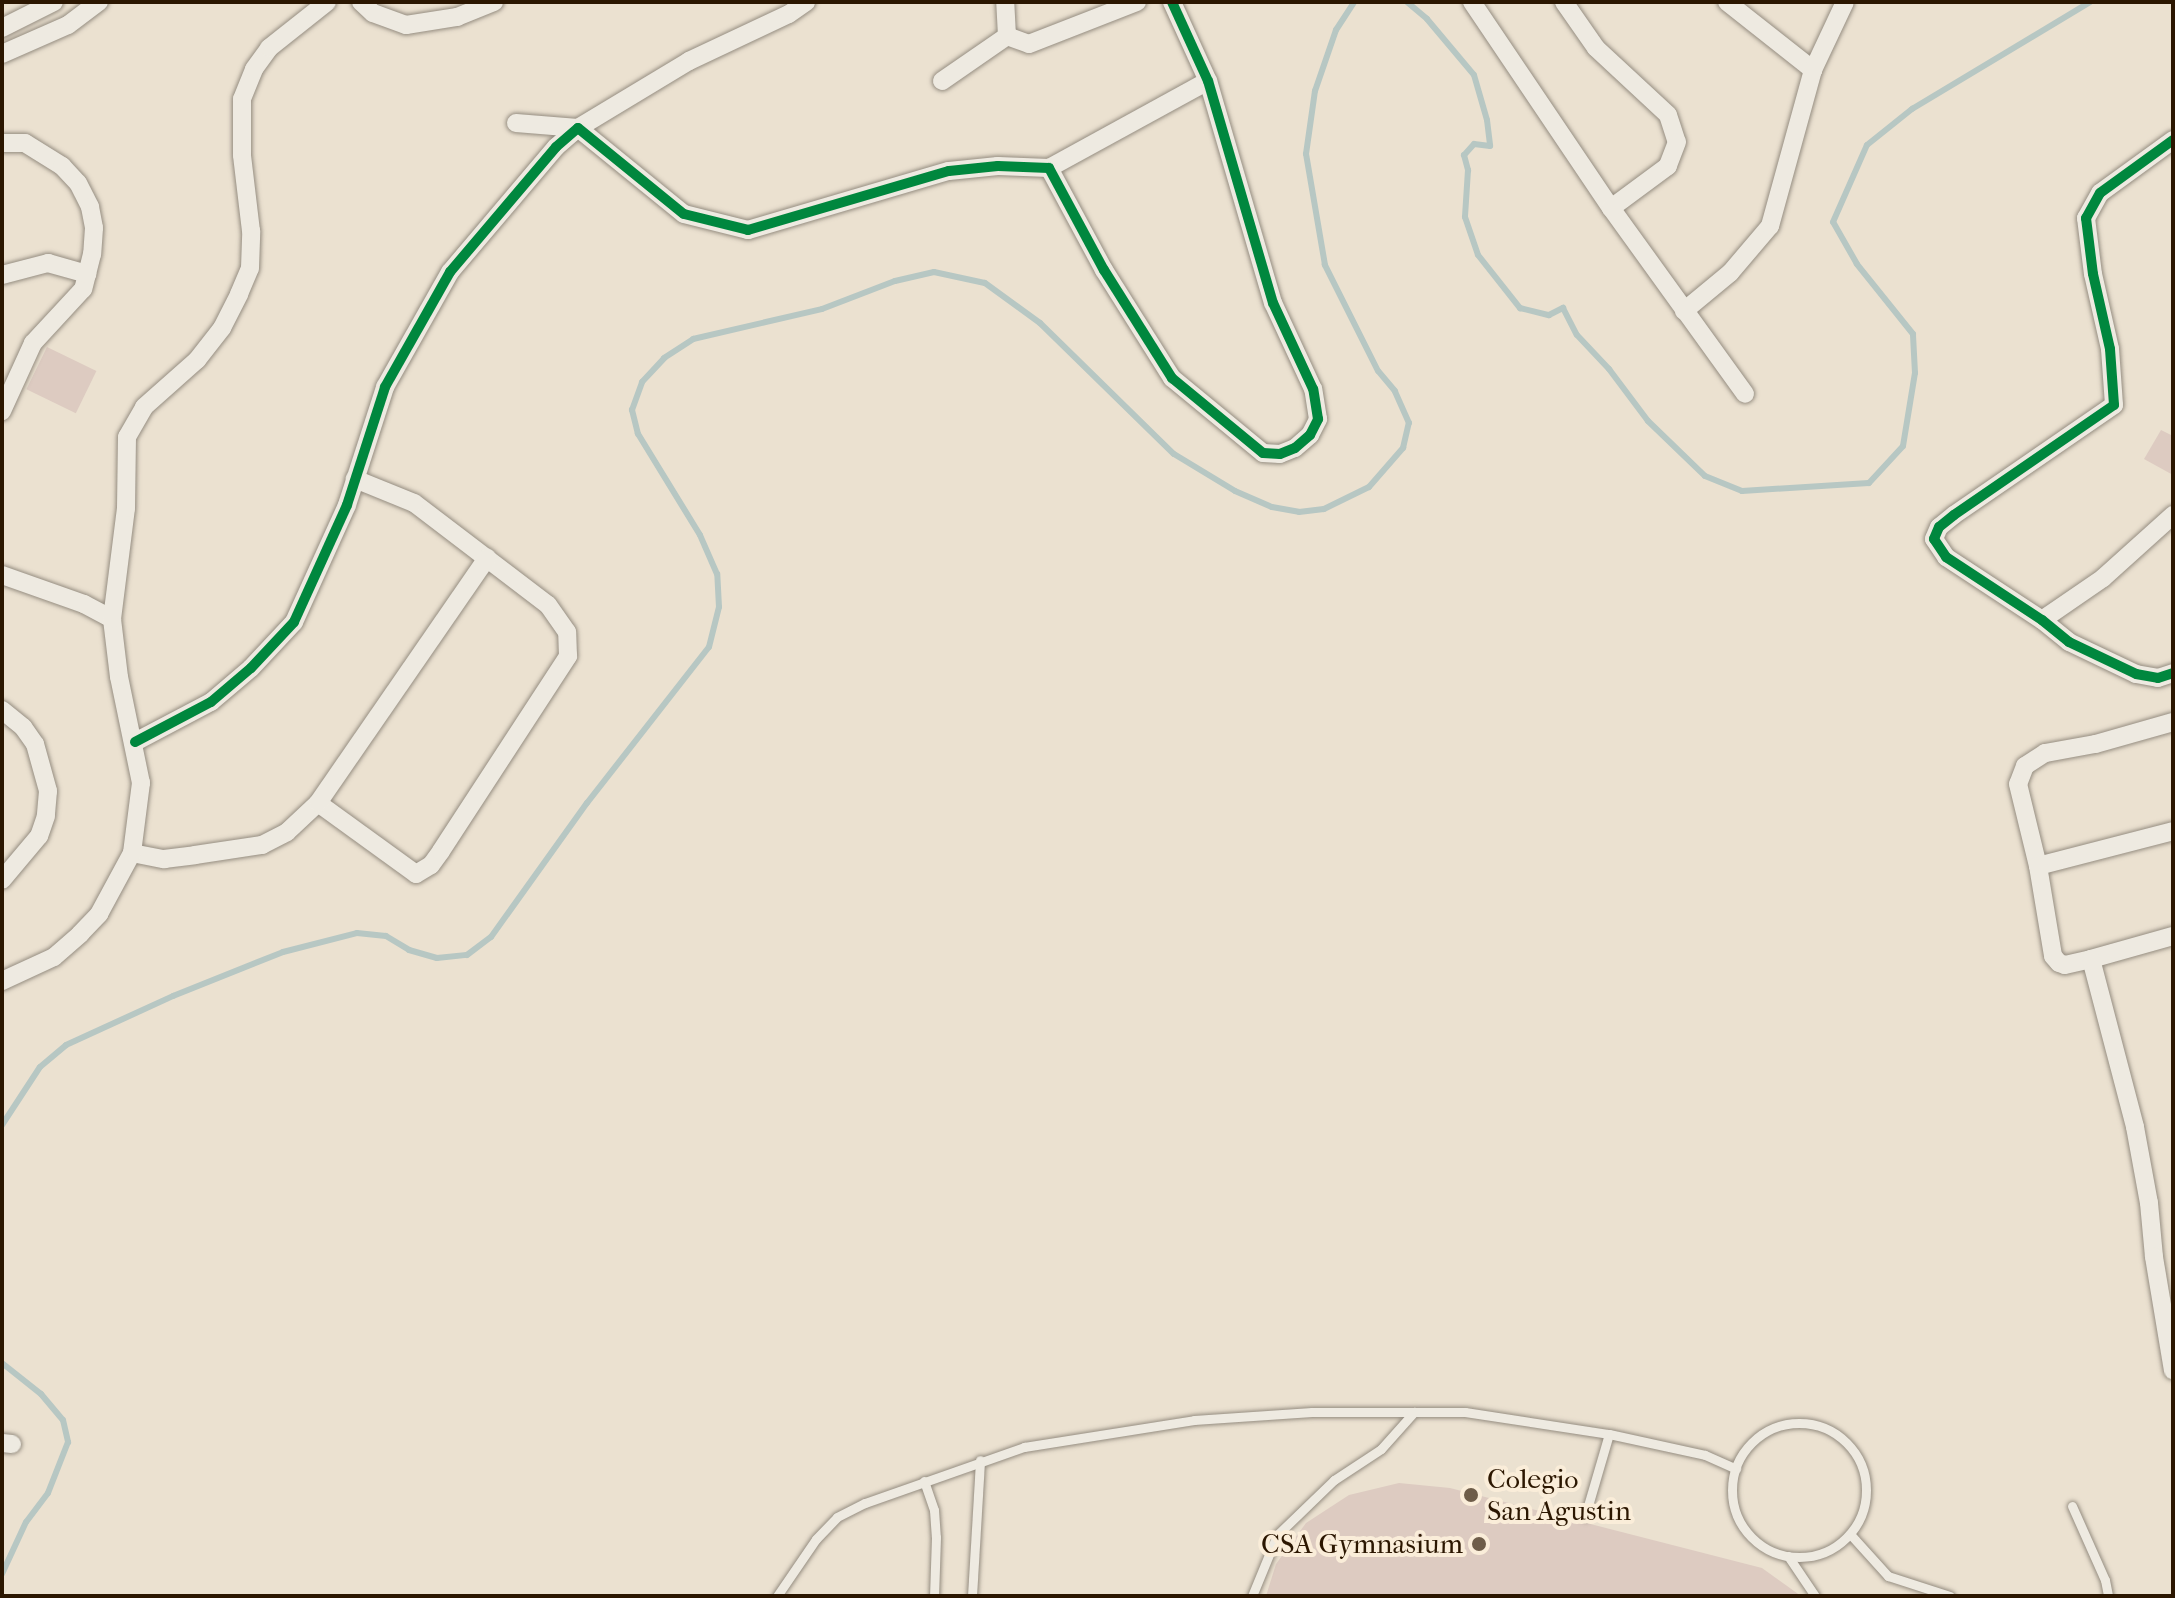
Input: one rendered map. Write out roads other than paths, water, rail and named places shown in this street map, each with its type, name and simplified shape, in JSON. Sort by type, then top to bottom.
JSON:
[{"type":"street","points":[[2,28],[54,2]]},
{"type":"street","points":[[2,54],[68,25],[99,2]]},
{"type":"street","points":[[2,981],[54,957],[80,934],[99,914],[132,853],[141,783],[135,742],[119,677],[112,619],[126,508],[127,437],[144,407],[197,360],[222,328],[250,268],[251,231],[240,129],[242,99],[254,69],[269,48],[327,2]]},
{"type":"street","points":[[361,2],[383,18],[406,25],[457,17],[494,2]]},
{"type":"street","points":[[135,742],[211,702],[251,668],[294,622],[327,553],[385,387],[450,272],[556,147],[578,128],[689,61],[789,14],[806,2]]},
{"type":"street","points":[[1005,2],[1007,36]]},
{"type":"street","points":[[1007,36],[1029,44],[1137,2]]},
{"type":"street","points":[[1049,168],[1104,270],[1172,378],[1263,453],[1280,454],[1295,448],[1310,435],[1318,419],[1313,389],[1273,303],[1208,81],[1172,2]]},
{"type":"street","points":[[1564,2],[1596,48],[1668,115],[1677,142],[1668,166],[1611,208]]},
{"type":"street","points":[[1727,2],[1813,70]]},
{"type":"street","points":[[1684,311],[1730,273],[1770,226],[1813,70],[1845,2]]},
{"type":"street","points":[[1476,4],[1611,208],[1745,394]]},
{"type":"street","points":[[942,81],[1007,36]]},
{"type":"street","points":[[516,123],[578,128],[684,214],[748,230],[949,171],[998,166],[1049,168],[1208,81]]},
{"type":"street","points":[[2173,140],[2100,193],[2086,218],[2110,349],[2114,405],[1954,515],[1939,527],[1934,539],[1946,557],[2042,620],[2069,642],[2136,674],[2158,678],[2173,673]]},
{"type":"street","points":[[2,143],[25,143],[43,151],[78,183],[90,207],[94,228],[83,289],[33,343],[2,411]]},
{"type":"street","points":[[2,275],[48,263],[87,274]]},
{"type":"street","points":[[318,803],[416,874],[431,865],[441,851],[568,656],[567,632],[548,605],[414,503],[355,479]]},
{"type":"street","points":[[2042,620],[2103,578],[2173,515]]},
{"type":"street","points":[[132,853],[164,859],[262,845],[287,832],[318,803],[487,558]]},
{"type":"street","points":[[2,575],[84,604],[112,619]]},
{"type":"street","points":[[2,710],[23,727],[35,744],[48,791],[46,816],[39,836],[2,880]]},
{"type":"street","points":[[2173,722],[2095,744],[2045,753],[2025,766],[2018,784],[2038,866],[2053,956],[2065,965],[2173,936]]},
{"type":"street","points":[[2038,866],[2173,831]]},
{"type":"street","points":[[2091,959],[2135,1127],[2173,1370]]},
{"type":"lane","points":[[777,1596],[816,1539],[837,1517],[980,1460],[1024,1447],[1194,1420],[1312,1412],[1465,1412],[1609,1434],[1705,1455],[1736,1469]]},
{"type":"lane","points":[[1252,1596],[1277,1535],[1334,1480],[1381,1449],[1414,1412]]},
{"type":"lane","points":[[1813,1425],[1839,1436],[1857,1457],[1866,1483],[1864,1510],[1850,1534],[1825,1552],[1788,1556],[1766,1548],[1744,1527],[1733,1499],[1736,1469],[1750,1445],[1773,1429],[1813,1425]]},
{"type":"lane","points":[[1585,1516],[1609,1434]]},
{"type":"lane","points":[[972,1596],[980,1460]]},
{"type":"lane","points":[[924,1481],[934,1510],[934,1596]]},
{"type":"lane","points":[[2072,1506],[2108,1596]]},
{"type":"lane","points":[[1850,1534],[1888,1576],[1950,1596]]},
{"type":"lane","points":[[1788,1556],[1815,1596]]},
{"type":"waterway","points":[[2,1125],[40,1067],[66,1045],[173,996],[283,952],[357,933],[386,936],[409,950],[437,958],[467,955],[491,937],[587,803],[709,647],[719,607],[717,574],[700,535],[638,434],[632,410],[642,382],[664,358],[693,339],[822,309],[895,281],[934,272],[985,283],[1040,323],[1174,454],[1235,491],[1272,507],[1299,512],[1324,509],[1369,487],[1403,448],[1409,423],[1395,391],[1378,371],[1325,265],[1306,154],[1315,91],[1336,30],[1354,2]]},
{"type":"waterway","points":[[1407,2],[1427,19],[1474,75],[1487,120],[1490,146],[1474,144],[1464,155],[1468,170],[1465,217],[1478,255],[1520,308],[1549,315],[1563,308],[1577,335],[1609,369],[1648,421],[1705,476],[1742,491],[1869,483],[1903,446],[1915,373],[1913,334],[1857,264],[1833,222],[1867,145],[1912,109],[2090,2]]},
{"type":"waterway","points":[[2,1363],[41,1394],[63,1420],[68,1442],[48,1493],[26,1522],[2,1574]]},
{"type":"place","name":"Colegio San Agustin","points":[[1471,1495]]},
{"type":"place","name":"CSA Gymnasium","points":[[1479,1544]]}]
